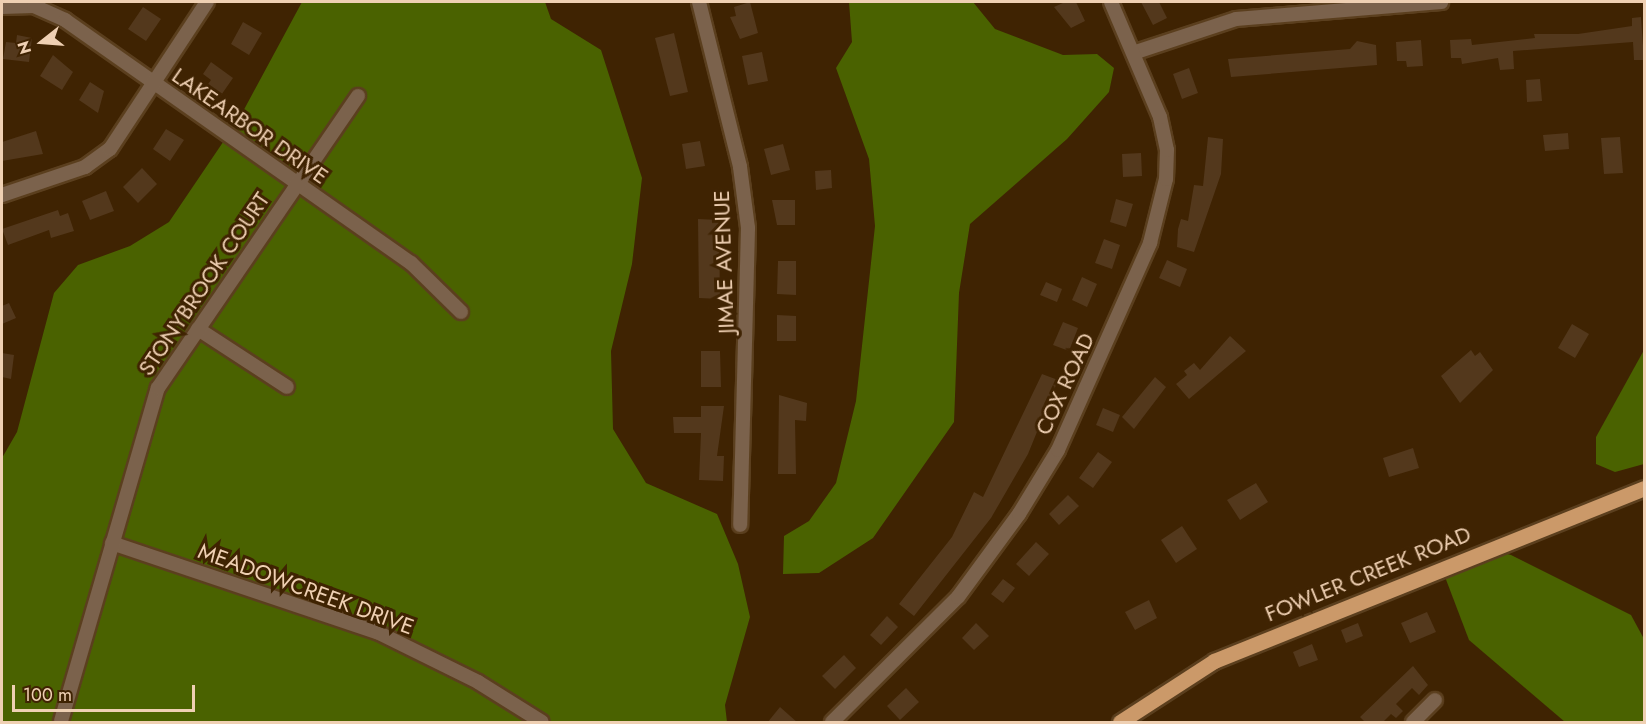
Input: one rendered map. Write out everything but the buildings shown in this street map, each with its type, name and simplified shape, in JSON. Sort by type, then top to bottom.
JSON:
[{"type":"main road","name":"FOWLER CREEK ROAD","points":[[1120,723],[1214,662],[1644,488]]},
{"type":"street","points":[[2,195],[100,158],[155,87],[207,2]]},
{"type":"street","name":"JIMAE AVENUE","points":[[699,2],[740,167],[748,228],[740,525]]},
{"type":"street","name":"COX ROAD","points":[[832,723],[932,626],[984,563],[1058,450],[1096,371],[1150,243],[1166,179],[1160,117],[1136,52],[1112,2]]},
{"type":"street","points":[[1136,52],[1247,18],[1441,2]]},
{"type":"street","name":"LAKEARBOR DRIVE","points":[[2,7],[34,6],[65,20],[155,87],[411,263],[461,312]]},
{"type":"street","name":"STONYBROOK COURT","points":[[61,721],[152,404],[198,329],[296,183],[358,96]]},
{"type":"street","points":[[198,329],[286,387]]},
{"type":"street","name":"MEADOWCREEK DRIVE","points":[[112,543],[377,632],[478,682],[542,723]]},
{"type":"street","points":[[1413,723],[1435,700]]},
{"type":"green space","points":[[302,2],[545,2],[551,19],[601,50],[642,178],[632,264],[611,351],[613,429],[646,483],[717,514],[738,564],[750,617],[725,705],[727,722],[2,722],[2,458],[17,432],[54,293],[78,265],[130,246],[169,222],[240,117]]},
{"type":"green space","points":[[849,2],[973,2],[995,29],[1063,55],[1097,54],[1114,68],[1109,92],[1067,139],[970,224],[959,293],[954,422],[873,538],[819,573],[783,574],[784,536],[809,521],[836,483],[856,401],[875,226],[869,159],[836,68],[852,42]]},
{"type":"green space","points":[[1644,350],[1644,464],[1615,472],[1596,464],[1596,437]]},
{"type":"green space","points":[[1488,549],[1511,555],[1631,615],[1644,639],[1644,722],[1565,722],[1469,640],[1442,569]]}]
